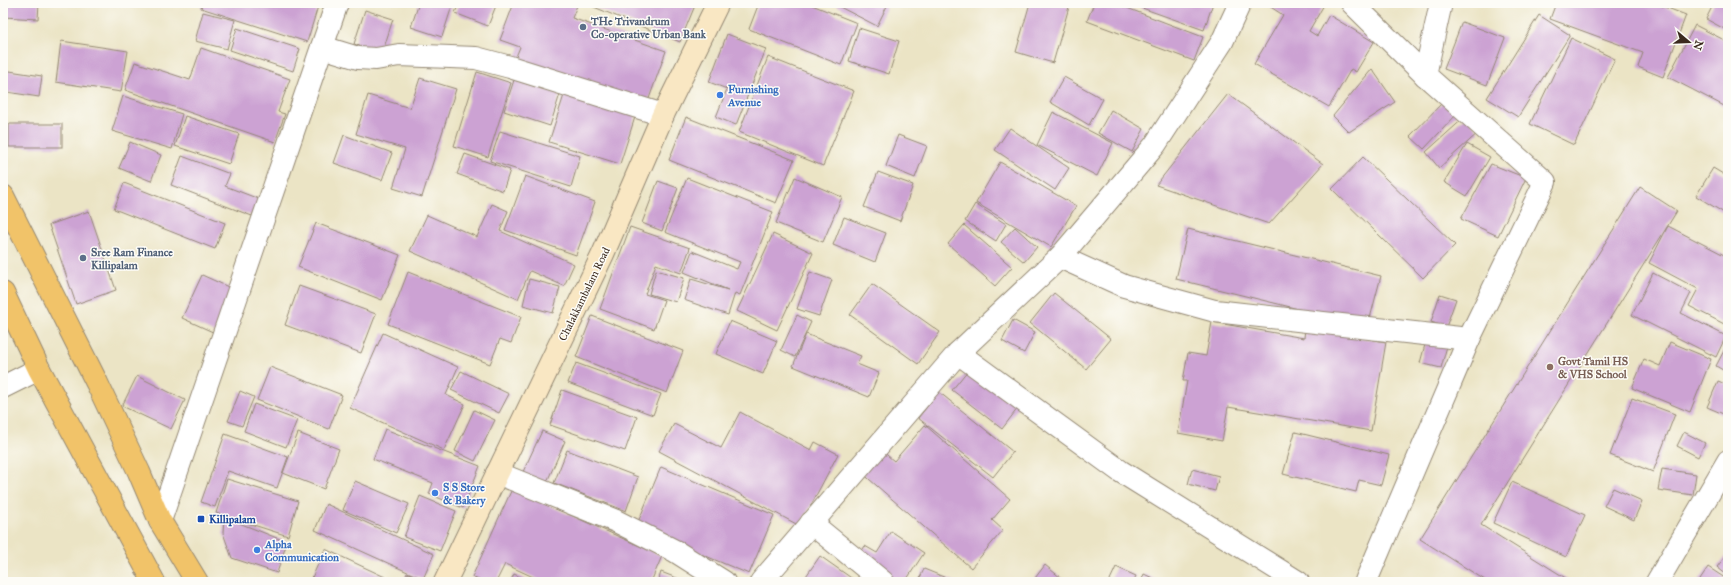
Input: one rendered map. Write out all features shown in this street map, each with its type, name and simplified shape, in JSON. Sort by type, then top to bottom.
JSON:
[{"type":"main road","points":[[3,196],[97,383],[139,472],[160,521],[197,582]]},
{"type":"main road","points":[[3,293],[39,369],[154,582]]},
{"type":"main road","points":[[141,558],[160,521]]},
{"type":"street","points":[[160,521],[337,3]]},
{"type":"street","name":"Chalakkambalam Road","points":[[445,582],[603,254],[663,115],[718,3]]},
{"type":"street","points":[[761,582],[958,353],[1060,257],[1155,145],[1222,42],[1240,3]]},
{"type":"street","points":[[1352,3],[1425,75],[1545,182],[1469,339],[1366,582]]},
{"type":"street","points":[[1425,75],[1441,3]]},
{"type":"street","points":[[322,47],[358,58],[376,59],[399,55],[476,58],[510,67],[663,115]]},
{"type":"street","points":[[1060,257],[1124,286],[1215,311],[1469,339]]},
{"type":"street","points":[[958,353],[1120,471],[1298,582]]},
{"type":"street","points":[[3,387],[39,369]]},
{"type":"street","points":[[1657,582],[1728,461]]},
{"type":"street","points":[[497,473],[616,521],[675,551],[724,582]]},
{"type":"street","points":[[811,524],[883,582]]},
{"type":"building","points":[[3,3],[39,3],[38,19],[3,17]]},
{"type":"building","points":[[202,3],[319,3],[307,42],[201,8]]},
{"type":"building","points":[[419,3],[453,3],[442,37],[411,27]]},
{"type":"building","points":[[459,3],[497,3],[488,26],[455,13]]},
{"type":"building","points":[[514,3],[578,3],[572,18],[666,51],[646,107],[515,59],[520,47],[500,40]]},
{"type":"building","points":[[584,3],[696,3],[680,42]]},
{"type":"building","points":[[759,3],[807,3],[857,23],[841,65],[749,29]]},
{"type":"building","points":[[832,3],[880,3],[887,6],[877,26]]},
{"type":"building","points":[[1030,3],[1056,3],[1069,7],[1053,63],[1016,52]]},
{"type":"building","points":[[1094,3],[1114,3],[1203,37],[1194,61],[1087,21]]},
{"type":"building","points":[[1128,3],[1213,3],[1204,30]]},
{"type":"building","points":[[1325,3],[1309,31],[1317,36],[1329,15],[1374,42],[1356,72],[1351,69],[1329,107],[1254,64],[1283,15],[1266,4]]},
{"type":"building","points":[[1556,3],[1654,3],[1686,15],[1663,77],[1638,67],[1643,53],[1550,19]]},
{"type":"building","points":[[1714,3],[1728,3],[1728,31],[1706,19]]},
{"type":"building","points":[[365,10],[393,19],[382,54],[354,44]]},
{"type":"building","points":[[203,12],[235,20],[227,49],[195,41]]},
{"type":"building","points":[[1539,15],[1570,35],[1518,117],[1487,98]]},
{"type":"building","points":[[1462,22],[1505,38],[1487,85],[1444,69]]},
{"type":"building","points":[[1695,25],[1728,42],[1728,108],[1668,77]]},
{"type":"building","points":[[237,28],[300,49],[293,71],[230,50]]},
{"type":"building","points":[[859,28],[899,41],[889,74],[849,61]]},
{"type":"building","points":[[727,34],[766,49],[736,125],[716,117],[727,89],[709,82]]},
{"type":"building","points":[[1571,38],[1615,59],[1574,145],[1530,124]]},
{"type":"building","points":[[61,41],[128,51],[121,92],[56,82]]},
{"type":"building","points":[[201,48],[290,79],[278,112],[285,114],[275,142],[125,90],[135,62],[190,80]]},
{"type":"building","points":[[768,57],[854,91],[823,166],[739,132]]},
{"type":"building","points":[[1372,69],[1395,102],[1349,132],[1333,116]]},
{"type":"building","points":[[3,70],[42,76],[39,97],[7,92],[5,103],[3,103]]},
{"type":"building","points":[[477,72],[511,83],[488,157],[454,146]]},
{"type":"building","points":[[1064,77],[1103,99],[1089,125],[1050,102]]},
{"type":"building","points":[[420,78],[456,89],[422,197],[393,188],[405,149],[356,134],[368,95],[410,108]]},
{"type":"building","points":[[514,80],[560,94],[550,126],[504,111]]},
{"type":"building","points":[[565,92],[636,114],[620,164],[549,142]]},
{"type":"building","points":[[1228,94],[1323,164],[1269,224],[1156,185]]},
{"type":"building","points":[[123,96],[182,114],[172,149],[112,131]]},
{"type":"building","points":[[1444,101],[1457,114],[1424,149],[1410,136]]},
{"type":"building","points":[[1111,110],[1144,129],[1132,152],[1098,133]]},
{"type":"building","points":[[1053,112],[1113,143],[1097,176],[1037,145]]},
{"type":"building","points":[[185,116],[239,134],[229,164],[175,146]]},
{"type":"building","points":[[1466,116],[1479,132],[1439,168],[1426,152]]},
{"type":"building","points":[[686,117],[794,160],[776,203],[669,160]]},
{"type":"building","points":[[9,124],[62,124],[62,147],[9,147]]},
{"type":"building","points":[[1010,128],[1069,168],[1055,190],[995,150]]},
{"type":"building","points":[[500,131],[580,156],[571,187],[490,161]]},
{"type":"building","points":[[344,135],[392,153],[382,180],[334,163]]},
{"type":"building","points":[[898,135],[927,146],[915,178],[886,166]]},
{"type":"building","points":[[130,142],[161,155],[151,181],[119,168]]},
{"type":"building","points":[[1467,144],[1490,157],[1467,196],[1444,182]]},
{"type":"building","points":[[465,154],[510,170],[503,191],[457,174]]},
{"type":"building","points":[[182,156],[230,174],[225,186],[259,199],[252,216],[171,185]]},
{"type":"building","points":[[1363,157],[1455,245],[1423,278],[1332,189]]},
{"type":"building","points":[[1000,162],[1076,206],[1051,247],[976,203]]},
{"type":"building","points":[[1491,164],[1526,178],[1498,236],[1461,219]]},
{"type":"building","points":[[1713,168],[1728,177],[1728,211],[1726,214],[1696,196]]},
{"type":"building","points":[[878,172],[913,185],[900,221],[864,207]]},
{"type":"building","points":[[525,176],[595,202],[576,255],[505,230]]},
{"type":"building","points":[[795,177],[842,197],[823,242],[776,223]]},
{"type":"building","points":[[687,178],[773,212],[740,295],[735,293],[728,315],[684,300],[691,279],[728,290],[684,272],[692,251],[737,269],[740,262],[665,232]]},
{"type":"building","points":[[658,181],[678,188],[662,231],[642,223]]},
{"type":"building","points":[[124,183],[225,223],[215,249],[114,209]]},
{"type":"building","points":[[1640,187],[1677,211],[1481,525],[1572,582],[1488,582],[1420,539]]},
{"type":"building","points":[[492,204],[508,211],[500,231],[574,264],[564,286],[530,271],[518,299],[410,251],[427,215],[477,237]]},
{"type":"building","points":[[975,204],[1006,224],[996,241],[965,221]]},
{"type":"building","name":"Sree Ram Finance Killipalam","points":[[89,211],[116,290],[76,304],[49,225]]},
{"type":"building","points":[[844,217],[886,233],[875,262],[833,245]]},
{"type":"building","points":[[316,223],[400,255],[382,300],[298,267]]},
{"type":"building","points":[[964,225],[1012,267],[995,286],[948,244]]},
{"type":"building","points":[[1668,226],[1728,257],[1728,326],[1689,306],[1698,289],[1649,263]]},
{"type":"building","points":[[630,227],[690,248],[681,273],[656,264],[645,294],[664,300],[654,329],[600,309]]},
{"type":"building","points":[[1015,227],[1037,247],[1024,262],[1001,242]]},
{"type":"building","points":[[1188,229],[1381,276],[1368,326],[1176,279]]},
{"type":"building","points":[[773,234],[813,253],[777,330],[737,311]]},
{"type":"building","points":[[656,270],[684,278],[676,302],[649,294]]},
{"type":"building","points":[[408,272],[521,317],[511,343],[500,339],[490,364],[388,324]]},
{"type":"building","points":[[810,272],[832,280],[819,316],[797,309]]},
{"type":"building","points":[[1653,273],[1691,293],[1681,313],[1726,336],[1716,357],[1632,315]]},
{"type":"building","points":[[202,275],[235,290],[215,333],[182,318]]},
{"type":"building","points":[[529,279],[560,287],[553,313],[523,305]]},
{"type":"building","points":[[872,284],[940,332],[918,364],[850,315]]},
{"type":"building","points":[[299,286],[376,314],[361,353],[285,325]]},
{"type":"building","points":[[1054,293],[1111,339],[1086,369],[1030,323]]},
{"type":"building","points":[[1440,294],[1456,299],[1446,327],[1431,322]]},
{"type":"building","points":[[797,315],[811,322],[795,357],[781,350]]},
{"type":"building","points":[[592,316],[683,351],[667,393],[576,357]]},
{"type":"building","points":[[1013,320],[1035,332],[1024,353],[1002,341]]},
{"type":"building","points":[[730,321],[777,341],[763,374],[716,354]]},
{"type":"building","points":[[1212,322],[1304,338],[1305,328],[1386,342],[1371,431],[1228,407],[1222,441],[1178,433],[1187,381],[1183,381],[1188,353],[1206,356]]},
{"type":"building","points":[[383,333],[458,367],[446,395],[465,404],[444,450],[350,408]]},
{"type":"building","points":[[806,334],[861,356],[857,364],[879,373],[869,397],[793,366]]},
{"type":"building","points":[[1426,341],[1447,346],[1441,368],[1420,363]]},
{"type":"building","points":[[1670,342],[1711,359],[1690,412],[1632,388],[1644,359],[1660,366]]},
{"type":"building","points":[[1728,343],[1728,373],[1716,366]]},
{"type":"building","points":[[576,363],[661,394],[653,415],[568,383]]},
{"type":"building","points":[[972,365],[1021,404],[1002,429],[952,390]]},
{"type":"building","points":[[270,367],[342,395],[329,429],[257,400]]},
{"type":"building","points":[[461,371],[509,394],[499,413],[451,390]]},
{"type":"building","points":[[137,376],[185,400],[171,429],[122,406]]},
{"type":"building","points":[[1718,381],[1728,385],[1728,416],[1707,407]]},
{"type":"building","points":[[562,390],[637,417],[625,451],[550,425]]},
{"type":"building","points":[[240,391],[254,397],[242,426],[228,421]]},
{"type":"building","points":[[939,392],[1013,452],[993,477],[918,418]]},
{"type":"building","points":[[1632,398],[1675,414],[1653,472],[1610,455]]},
{"type":"building","points":[[254,404],[297,420],[286,447],[244,431]]},
{"type":"building","points":[[474,410],[495,420],[475,461],[455,451]]},
{"type":"building","points":[[740,412],[811,450],[815,442],[838,454],[800,526],[659,451],[674,424],[721,448]]},
{"type":"building","points":[[925,425],[1010,499],[992,520],[1003,530],[971,568],[861,472],[881,450],[894,461]]},
{"type":"building","points":[[385,429],[480,466],[463,508],[429,494],[433,483],[373,459]]},
{"type":"building","points":[[542,431],[565,441],[546,484],[522,474]]},
{"type":"building","points":[[1295,432],[1389,455],[1381,485],[1359,480],[1356,492],[1283,474]]},
{"type":"building","points":[[1684,432],[1705,443],[1698,457],[1677,446]]},
{"type":"building","points":[[298,433],[339,449],[324,489],[283,473]]},
{"type":"building","points":[[225,434],[288,457],[277,488],[228,471],[215,507],[201,502]]},
{"type":"building","points":[[567,450],[638,477],[626,511],[554,483]]},
{"type":"building","points":[[661,467],[774,515],[749,574],[636,527]]},
{"type":"building","points":[[1192,469],[1219,476],[1215,491],[1188,484]]},
{"type":"building","points":[[1662,469],[1696,474],[1693,495],[1658,490]]},
{"type":"building","points":[[227,479],[298,501],[288,536],[216,513]]},
{"type":"building","points":[[355,481],[409,504],[396,533],[343,510]]},
{"type":"building","points":[[1512,482],[1585,515],[1566,557],[1493,523]]},
{"type":"building","points":[[1613,488],[1642,501],[1634,520],[1604,506]]},
{"type":"building","points":[[512,489],[662,556],[651,582],[544,582],[505,564],[496,582],[483,582],[472,577]]},
{"type":"building","points":[[420,496],[456,511],[440,551],[404,537]]},
{"type":"building","points":[[326,504],[434,554],[423,579],[315,530]]},
{"type":"building","name":"Alpha Communication","points":[[224,517],[287,542],[277,573],[232,558],[223,533]]},
{"type":"building","points":[[891,531],[924,553],[905,582],[892,582],[857,558],[865,546],[877,553]]},
{"type":"building","points":[[325,549],[385,577],[382,582],[310,582]]},
{"type":"building","points":[[1728,553],[1728,576],[1717,567]]},
{"type":"building","points":[[820,556],[857,582],[802,582]]},
{"type":"building","points":[[1045,565],[1066,582],[1032,582]]},
{"type":"building","points":[[1116,567],[1136,576],[1133,582],[1109,582]]},
{"type":"building","points":[[1708,567],[1728,580],[1728,582],[1698,582]]},
{"type":"building","points":[[924,569],[956,582],[918,582]]},
{"type":"building","points":[[661,572],[687,582],[658,582]]},
{"type":"building","points":[[407,573],[417,577],[415,582],[403,582]]},
{"type":"building","points":[[514,574],[531,582],[510,582]]},
{"type":"building","points":[[1144,574],[1161,582],[1141,582]]},
{"type":"place","name":"THe Trivandrum Co-operative Urban Bank","points":[[583,27]]},
{"type":"place","name":"Furnishing Avenue","points":[[720,95]]},
{"type":"place","name":"Sree Ram Finance Killipalam","points":[[83,258]]},
{"type":"place","name":"Govt Tamil HS & VHS School","points":[[1550,367]]},
{"type":"place","name":"S S Store & Bakery","points":[[435,493]]},
{"type":"place","name":"Killipalam","points":[[201,519]]},
{"type":"place","name":"Alpha Communication","points":[[257,550]]}]
